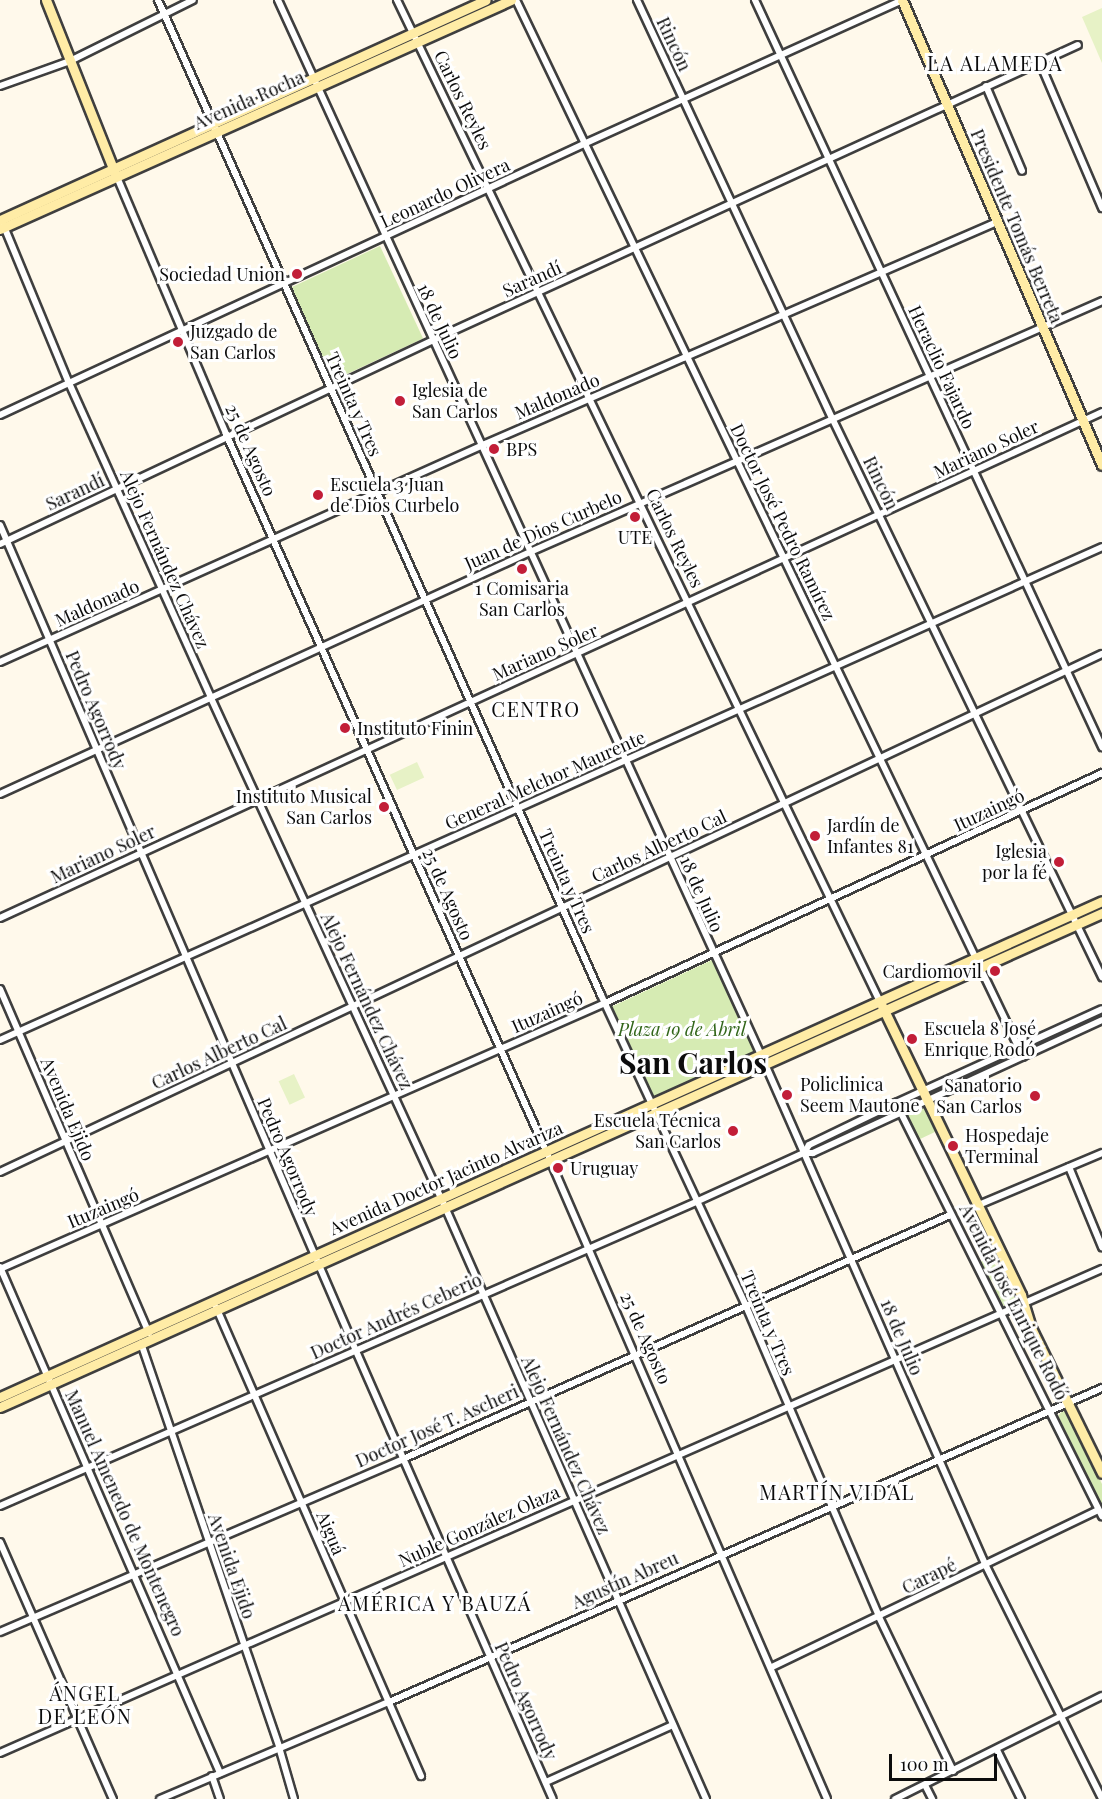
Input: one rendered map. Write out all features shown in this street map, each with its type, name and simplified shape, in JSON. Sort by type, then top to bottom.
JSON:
[{"type":"main road","name":"25 de Agosto","points":[[45,0],[115,173]]},
{"type":"main road","name":"Avenida Rocha","points":[[414,38],[486,0]]},
{"type":"main road","name":"Avenida Rocha","points":[[1,222],[414,38],[512,0]]},
{"type":"main road","name":"Presidente Tomás Berreta","points":[[903,0],[1102,465]]},
{"type":"main road","name":"Avenida Doctor Jacinto Alvariza","points":[[316,1260],[445,1207],[651,1105],[1102,901]]},
{"type":"main road","name":"Avenida Doctor Jacinto Alvariza","points":[[0,1407],[50,1379],[316,1260],[441,1198],[655,1114],[1102,913]]},
{"type":"main road","name":"Carlos Reyles","points":[[880,1002],[922,1090]]},
{"type":"main road","name":"Avenida José Enrique Rodó","points":[[922,1090],[1024,1302],[1032,1330],[1102,1473]]},
{"type":"main road","name":"Avenida Doctor Jacinto Alvariza","points":[[0,1397],[141,1343],[150,1334]]},
{"type":"street","name":"Treinta y Tres","points":[[158,0],[562,908],[655,1114],[746,1306],[879,1617],[953,1771]]},
{"type":"street","points":[[0,86],[70,62],[193,0]]},
{"type":"street","name":"18 de Julio","points":[[278,0],[575,655],[765,1065],[986,1566],[1102,1799]]},
{"type":"street","name":"Carlos Reyles","points":[[397,0],[880,1002]]},
{"type":"street","name":"Doctor José Pedro Ramírez","points":[[516,0],[1023,1057]]},
{"type":"street","name":"Rincón","points":[[637,0],[833,420],[1102,977]]},
{"type":"street","name":"Heraclio Fajardo","points":[[755,0],[1102,747]]},
{"type":"street","name":"Leonardo Olivera","points":[[0,415],[586,143],[903,0]]},
{"type":"street","name":"Sarandí","points":[[3,542],[432,340],[634,250],[1078,45]]},
{"type":"street","points":[[1040,63],[1102,208]]},
{"type":"street","points":[[986,86],[1022,171]]},
{"type":"street","name":"25 de Agosto","points":[[115,173],[181,331],[320,647],[636,1355],[827,1799]]},
{"type":"street","name":"Alejo Fernández Chávez","points":[[1,222],[69,383],[210,698],[441,1198],[706,1799]]},
{"type":"street","name":"Maldonado","points":[[0,662],[481,445],[997,222]]},
{"type":"street","name":"Juan de Dios Curbelo","points":[[0,794],[530,552],[1102,301]]},
{"type":"street","name":"Mariano Soler","points":[[0,918],[1102,412]]},
{"type":"street","name":"Pedro Agorrody","points":[[0,525],[3,542],[50,640],[316,1260],[553,1799]]},
{"type":"street","name":"General Melchor Maurente","points":[[0,1040],[1102,547]]},
{"type":"street","name":"Carlos Alberto Cal","points":[[0,1172],[1102,654]]},
{"type":"street","name":"Ituzaingó","points":[[0,1268],[102,1226],[713,955],[1102,773]]},
{"type":"street","name":"Avenida Ejido","points":[[0,989],[150,1334]]},
{"type":"street","name":"Doctor Andrés Ceberio","points":[[804,1153],[809,1145],[922,1090],[1102,1009]]},
{"type":"street","name":"Doctor Andrés Ceberio","points":[[0,1506],[804,1153],[813,1153],[1102,1020]]},
{"type":"street","name":"Avenida José Enrique Rodó","points":[[896,1103],[999,1313],[1051,1410],[1102,1517]]},
{"type":"street","points":[[976,1206],[1102,1153]]},
{"type":"street","points":[[1069,1167],[1102,1246]]},
{"type":"street","name":"Doctor José T. Ascheri","points":[[0,1632],[403,1459],[950,1215]]},
{"type":"street","name":"Manuel Amenedo de Montenegro","points":[[0,1268],[180,1674],[220,1773]]},
{"type":"street","name":"Nuble González Olaza","points":[[0,1753],[1102,1269]]},
{"type":"street","name":"Aiguá","points":[[216,1306],[421,1776]]},
{"type":"street","name":"Avenida Ejido","points":[[141,1343],[279,1747],[294,1799]]},
{"type":"street","name":"Agustín Abreu","points":[[160,1799],[389,1702],[722,1553],[1102,1388]]},
{"type":"street","name":"Carapé","points":[[772,1667],[986,1566],[1098,1510]]},
{"type":"street","points":[[0,1542],[113,1799]]},
{"type":"street","points":[[895,1799],[1102,1696]]},
{"type":"street","points":[[546,1782],[673,1725]]},
{"type":"street","points":[[997,1750],[1021,1799]]},
{"type":"street","points":[[212,1776],[220,1799]]},
{"type":"street","points":[[926,1785],[932,1799]]},
{"type":"green space","points":[[1102,8],[1102,63],[1082,17]]},
{"type":"green space","points":[[380,246],[423,338],[332,381],[289,288]]},
{"type":"green space","points":[[417,762],[424,777],[397,790],[390,775]]},
{"type":"green space","points":[[1063,922],[1065,925],[984,959]]},
{"type":"green space","name":"Plaza 19 de Abril","points":[[712,960],[755,1052],[654,1100],[610,1007]]},
{"type":"green space","points":[[970,965],[886,1007],[884,1003]]},
{"type":"green space","points":[[874,1008],[862,1016],[768,1058],[767,1055]]},
{"type":"green space","points":[[294,1074],[305,1098],[290,1105],[279,1081]]},
{"type":"green space","points":[[921,1107],[926,1109],[937,1131],[918,1140],[905,1115]]},
{"type":"green space","points":[[991,1257],[999,1272],[998,1278],[993,1281],[985,1277],[978,1263]]},
{"type":"green space","points":[[1010,1279],[1019,1300],[1005,1307],[992,1291],[1006,1286]]},
{"type":"green space","points":[[1063,1410],[1066,1411],[1102,1484],[1102,1505],[1058,1416]]},
{"type":"place","name":"Sociedad Union","points":[[297,274]]},
{"type":"place","name":"Juzgado de San Carlos","points":[[178,342]]},
{"type":"place","name":"Iglesia de San Carlos","points":[[400,401]]},
{"type":"place","name":"BPS","points":[[494,449]]},
{"type":"place","name":"Escuela 3 Juan de Dios Curbelo","points":[[318,495]]},
{"type":"place","name":"UTE","points":[[635,517]]},
{"type":"place","name":"1 Comisaria San Carlos","points":[[522,569]]},
{"type":"place","name":"Instituto Finin","points":[[345,728]]},
{"type":"place","name":"Instituto Musical San Carlos","points":[[384,807]]},
{"type":"place","name":"Jardín de Infantes 81","points":[[815,836]]},
{"type":"place","name":"Iglesia por la fé","points":[[1059,862]]},
{"type":"place","name":"Cardiomovil","points":[[995,971]]},
{"type":"place","name":"Escuela 8 José Enrique Rodó","points":[[912,1039]]},
{"type":"place","name":"Policlinica Seem Mautone","points":[[787,1095]]},
{"type":"place","name":"Sanatorio San Carlos","points":[[1035,1096]]},
{"type":"place","name":"Escuela Técnica San Carlos","points":[[733,1131]]},
{"type":"place","name":"Hospedaje Terminal","points":[[953,1146]]},
{"type":"place","name":"Uruguay","points":[[558,1168]]},
{"type":"district","name":"LA ALAMEDA","points":[[995,62]]},
{"type":"district","name":"CENTRO","points":[[536,708]]},
{"type":"district","name":"San Carlos","points":[[693,1062]]},
{"type":"district","name":"MARTÍN VIDAL","points":[[837,1491]]},
{"type":"district","name":"AMÉRICA Y BAUZÁ","points":[[435,1602]]},
{"type":"district","name":"ÁNGEL DE LEÓN","points":[[85,1704]]}]
